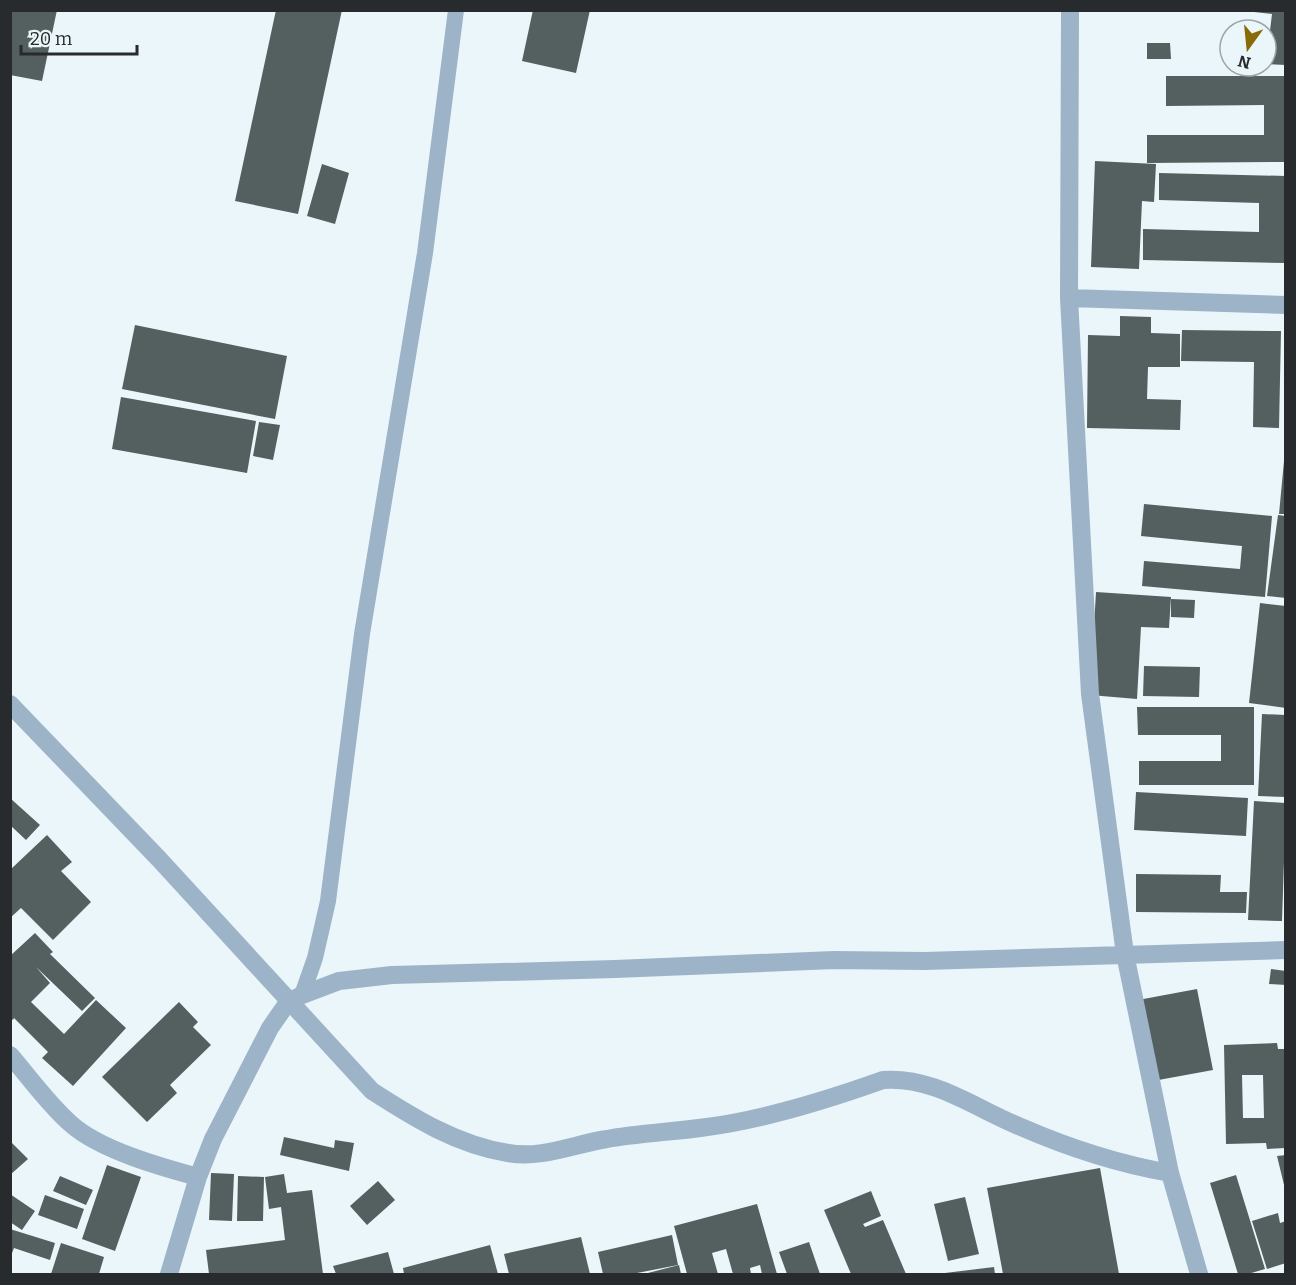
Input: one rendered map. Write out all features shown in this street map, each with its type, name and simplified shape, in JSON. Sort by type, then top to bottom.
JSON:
[{"type":"street","points":[[1070,10],[1069,298],[1090,694],[1125,954],[1170,1173],[1199,1275]]},
{"type":"street","points":[[1069,298],[1286,304]]},
{"type":"street","points":[[10,704],[295,998],[372,1091],[444,1134],[493,1150],[529,1155],[640,1133],[708,1127],[794,1108],[884,1080],[899,1080],[939,1088],[1021,1127],[1103,1158],[1170,1173]]},
{"type":"street","points":[[169,1275],[198,1177],[213,1139],[270,1028],[295,998],[339,981],[392,975],[834,960],[924,961],[1286,950]]},
{"type":"street","points":[[10,1054],[55,1108],[82,1133],[116,1150],[198,1177]]},
{"type":"lane","points":[[295,998],[315,958],[328,901],[362,634],[425,253],[456,10]]},
{"type":"building","points":[[10,10],[57,10],[42,81],[10,75]]},
{"type":"building","points":[[276,10],[342,10],[298,214],[235,201]]},
{"type":"building","points":[[533,10],[590,10],[576,73],[522,61]]},
{"type":"building","points":[[1254,10],[1286,10],[1286,65],[1278,65],[1278,18],[1272,18],[1272,14],[1254,12]]},
{"type":"building","points":[[1147,43],[1170,43],[1171,59],[1147,59]]},
{"type":"building","points":[[1166,76],[1278,78],[1278,76],[1286,76],[1286,162],[1147,163],[1147,135],[1264,135],[1264,105],[1166,106]]},
{"type":"building","points":[[1095,161],[1156,164],[1154,202],[1142,201],[1139,269],[1091,267]]},
{"type":"building","points":[[322,164],[349,173],[335,224],[307,216]]},
{"type":"building","points":[[1159,173],[1286,176],[1286,263],[1143,260],[1143,229],[1259,232],[1259,203],[1159,200]]},
{"type":"building","points":[[1120,316],[1151,317],[1151,333],[1180,334],[1180,367],[1148,367],[1147,399],[1181,400],[1180,430],[1087,428],[1088,335],[1120,336]]},
{"type":"building","points":[[135,325],[287,356],[275,419],[122,389]]},
{"type":"building","points":[[1182,330],[1281,331],[1279,428],[1253,427],[1254,362],[1181,361]]},
{"type":"building","points":[[121,397],[256,421],[247,473],[112,449]]},
{"type":"building","points":[[259,422],[280,425],[273,460],[253,456]]},
{"type":"building","points":[[1284,461],[1286,461],[1286,514],[1279,514]]},
{"type":"building","points":[[1144,504],[1272,516],[1265,597],[1142,586],[1144,561],[1240,569],[1242,546],[1141,536]]},
{"type":"building","points":[[1278,515],[1286,516],[1286,598],[1267,596]]},
{"type":"building","points":[[1096,592],[1171,597],[1169,628],[1141,627],[1137,699],[1090,695]]},
{"type":"building","points":[[1171,599],[1195,600],[1194,618],[1171,617]]},
{"type":"building","points":[[1260,603],[1286,606],[1286,708],[1249,703]]},
{"type":"building","points":[[1144,666],[1200,667],[1199,697],[1143,696]]},
{"type":"building","points":[[1137,707],[1254,707],[1254,785],[1139,785],[1139,761],[1221,761],[1221,735],[1138,735]]},
{"type":"building","points":[[1262,714],[1286,715],[1286,797],[1258,796]]},
{"type":"building","points":[[1136,792],[1248,798],[1246,836],[1134,830]]},
{"type":"building","points":[[10,798],[40,825],[26,840],[10,825]]},
{"type":"building","points":[[1254,801],[1286,803],[1282,921],[1248,920]]},
{"type":"building","points":[[47,835],[72,862],[61,871],[91,902],[53,940],[21,908],[10,918],[10,870]]},
{"type":"building","points":[[1136,874],[1221,875],[1220,892],[1247,892],[1246,913],[1136,912]]},
{"type":"building","points":[[35,933],[53,952],[50,954],[95,998],[82,1011],[36,967],[50,983],[31,1002],[64,1034],[96,1000],[126,1028],[73,1086],[42,1058],[48,1052],[14,1018],[13,1020],[10,1017],[10,956]]},
{"type":"building","points":[[1271,969],[1286,971],[1286,985],[1269,984]]},
{"type":"building","points":[[1197,989],[1213,1070],[1153,1081],[1138,1000]]},
{"type":"building","points":[[179,1002],[198,1022],[193,1027],[211,1045],[170,1085],[177,1093],[147,1122],[102,1077]]},
{"type":"building","points":[[1277,1043],[1278,1049],[1286,1049],[1286,1148],[1267,1149],[1266,1143],[1226,1144],[1224,1045]],"holes":[[[1242,1075],[1263,1075],[1264,1118],[1243,1118]]]},
{"type":"building","points":[[284,1137],[334,1148],[335,1140],[354,1143],[349,1171],[280,1155]]},
{"type":"building","points":[[10,1141],[28,1159],[10,1175]]},
{"type":"building","points":[[1286,1155],[1286,1189],[1285,1189],[1277,1156]]},
{"type":"building","points":[[107,1165],[141,1177],[115,1251],[82,1239]]},
{"type":"building","points":[[1100,1168],[1119,1274],[1003,1274],[987,1188]]},
{"type":"building","points":[[211,1173],[234,1174],[232,1221],[209,1220]]},
{"type":"building","points":[[284,1174],[287,1193],[312,1190],[323,1274],[209,1274],[206,1250],[285,1240],[281,1207],[269,1209],[265,1177]]},
{"type":"building","points":[[1236,1175],[1265,1269],[1248,1274],[1238,1274],[1210,1183]]},
{"type":"building","points":[[60,1176],[93,1190],[86,1205],[53,1191]]},
{"type":"building","points":[[238,1176],[264,1177],[263,1221],[237,1221]]},
{"type":"building","points":[[378,1181],[395,1200],[367,1225],[350,1206]]},
{"type":"building","points":[[871,1191],[881,1216],[863,1224],[865,1227],[883,1220],[906,1274],[851,1274],[824,1210]]},
{"type":"building","points":[[10,1194],[35,1211],[22,1230],[10,1222]]},
{"type":"building","points":[[45,1195],[84,1209],[77,1229],[38,1215]]},
{"type":"building","points":[[965,1197],[979,1254],[948,1261],[934,1204]]},
{"type":"building","points":[[757,1204],[777,1274],[762,1274],[760,1265],[750,1268],[751,1274],[733,1274],[726,1249],[712,1253],[718,1274],[687,1274],[674,1226]]},
{"type":"building","points":[[1278,1213],[1280,1223],[1286,1221],[1286,1263],[1267,1269],[1252,1221]]},
{"type":"building","points":[[10,1229],[55,1243],[50,1260],[14,1248],[10,1258]]},
{"type":"building","points":[[672,1235],[678,1265],[632,1274],[603,1274],[598,1252]]},
{"type":"building","points":[[581,1237],[590,1274],[509,1274],[504,1254]]},
{"type":"building","points":[[809,1242],[820,1274],[787,1274],[779,1252]]},
{"type":"building","points":[[61,1243],[104,1257],[99,1274],[51,1274]]},
{"type":"building","points":[[490,1245],[498,1274],[404,1274],[403,1268]]},
{"type":"building","points":[[388,1252],[394,1274],[336,1274],[333,1266]]},
{"type":"building","points":[[679,1265],[681,1274],[644,1274]]},
{"type":"building","points":[[994,1267],[995,1274],[945,1274],[945,1273]]}]
